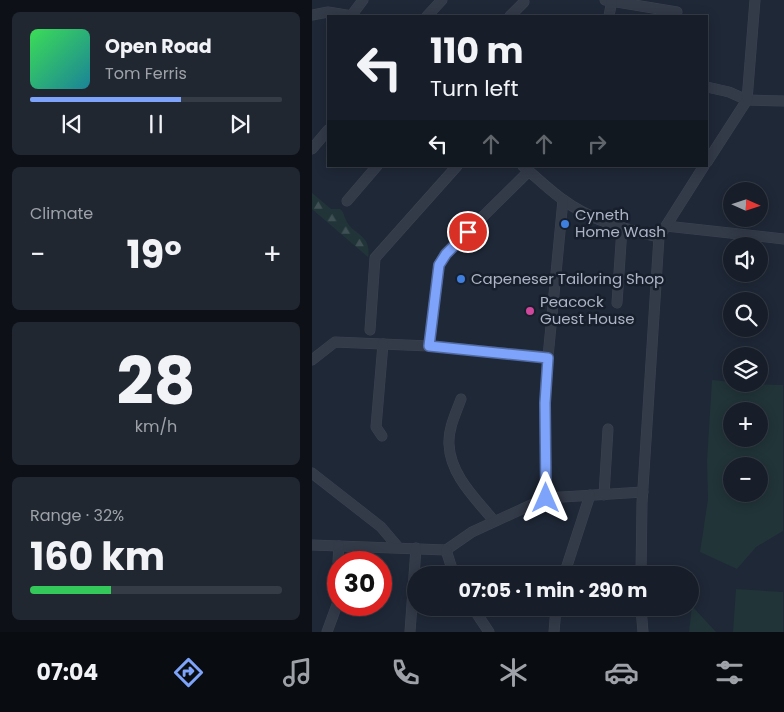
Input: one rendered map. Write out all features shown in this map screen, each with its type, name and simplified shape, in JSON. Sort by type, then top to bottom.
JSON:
[{"type":"street","points":[[353,15],[363,0]]},
{"type":"street","points":[[428,15],[442,0]]},
{"type":"street","points":[[609,15],[609,0],[677,12]]},
{"type":"street","points":[[708,160],[747,100],[755,0]]},
{"type":"street","points":[[511,15],[524,2]]},
{"type":"street","points":[[312,14],[328,12],[346,15]]},
{"type":"street","points":[[708,87],[729,92],[747,100],[784,101]]},
{"type":"street","points":[[312,149],[316,136]]},
{"type":"street","points":[[347,201],[376,167]]},
{"type":"street","points":[[370,330],[375,258],[456,167]]},
{"type":"street","points":[[641,566],[643,492],[659,237],[703,167]]},
{"type":"street","points":[[429,346],[439,265],[446,254],[526,169],[563,200],[599,220],[659,237]]},
{"type":"street","points":[[546,498],[545,403],[563,200]]},
{"type":"street","points":[[666,226],[784,239]]},
{"type":"street","points":[[617,302],[622,228]]},
{"type":"street","points":[[312,360],[335,342],[429,346],[548,358]]},
{"type":"street","points":[[382,436],[376,427],[383,344]]},
{"type":"street","points":[[461,398],[449,443],[452,463],[459,477],[494,521]]},
{"type":"street","points":[[604,495],[608,429]]},
{"type":"street","points":[[312,473],[380,527],[398,547]]},
{"type":"street","points":[[312,545],[446,550],[472,532],[546,498],[643,492]]},
{"type":"street","points":[[567,566],[590,495]]},
{"type":"street","points":[[339,546],[339,551]]},
{"type":"street","points":[[410,632],[416,548]]},
{"type":"street","points":[[446,550],[451,566]]},
{"type":"street","points":[[327,632],[333,616]]},
{"type":"street","points":[[478,616],[489,632]]},
{"type":"street","points":[[554,632],[555,616]]},
{"type":"street","points":[[642,616],[643,632]]},
{"type":"green space","points":[[312,193],[331,209],[342,210],[349,225],[361,235],[367,244],[368,257],[312,209]]},
{"type":"green space","points":[[712,380],[723,381],[723,392],[768,392],[768,385],[783,385],[783,531],[756,547],[737,569],[700,552],[708,499],[707,461]]},
{"type":"green space","points":[[736,589],[783,592],[783,632],[733,632]]},
{"type":"green space","points":[[699,614],[716,632],[689,632],[691,616],[699,616]]},
{"type":"place","name":"Cyneth Home Wash","points":[[565,224]]},
{"type":"place","name":"Capeneser Tailoring Shop","points":[[461,279]]},
{"type":"place","name":"Peacock Guest House","points":[[530,311]]},
{"type":"route","points":[[468,232],[446,254],[439,265],[429,346],[548,358],[545,403],[546,498]]}]
